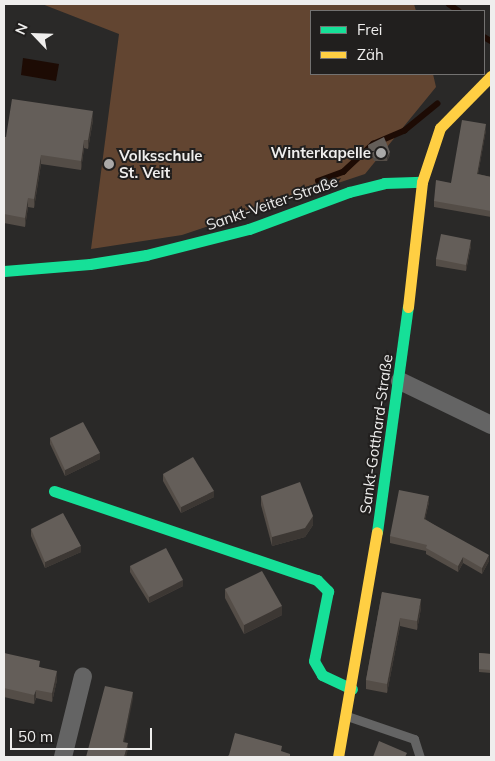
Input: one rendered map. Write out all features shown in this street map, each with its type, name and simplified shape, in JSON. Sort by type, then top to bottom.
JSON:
[{"type":"street","points":[[422,182],[440,128],[491,76]]},
{"type":"street","name":"Sankt-Veiter-Straße","points":[[4,271],[90,264],[146,255],[249,229],[349,192],[384,183],[422,182]]},
{"type":"street","name":"Sankt-Gotthard-Straße","points":[[338,757],[352,688],[400,381],[422,182]]},
{"type":"street","points":[[400,381],[491,425]]},
{"type":"street","points":[[54,491],[317,580],[328,591],[314,661],[322,675],[352,688]]},
{"type":"street","points":[[63,757],[83,676]]},
{"type":"lane","points":[[347,716],[414,739],[420,757]]},
{"type":"shaded area","points":[[42,4],[414,4],[416,10],[310,10],[310,75],[433,75],[436,87],[365,174],[182,235],[91,249],[119,34]]},
{"type":"shaded area","points":[[23,58],[59,64],[56,81],[21,75]]},
{"type":"building","name":"Volksschule St. Veit","points":[[12,99],[93,111],[88,140],[84,140],[81,161],[41,155],[34,199],[28,198],[25,218],[4,214],[4,137],[6,137]]},
{"type":"building","points":[[462,120],[486,124],[477,174],[491,177],[491,211],[434,201],[436,180],[451,183]]},
{"type":"building","points":[[384,137],[390,152],[387,157],[374,158],[368,145]]},
{"type":"building","points":[[441,234],[471,240],[466,265],[436,259]]},
{"type":"building","points":[[83,422],[100,453],[65,470],[50,438]]},
{"type":"building","points":[[193,457],[214,491],[181,507],[163,474]]},
{"type":"building","points":[[300,482],[313,516],[305,528],[272,537],[261,496]]},
{"type":"building","points":[[399,490],[429,496],[424,519],[489,555],[482,568],[463,557],[458,566],[426,548],[427,545],[390,536]]},
{"type":"building","points":[[63,513],[81,546],[45,562],[31,529]]},
{"type":"building","points":[[166,548],[183,580],[149,597],[130,566]]},
{"type":"building","points":[[262,571],[282,606],[244,625],[225,589]]},
{"type":"building","points":[[382,592],[421,599],[417,621],[400,618],[387,684],[366,680]]},
{"type":"building","points":[[4,653],[40,661],[39,667],[57,671],[52,693],[36,690],[34,695],[4,688]]},
{"type":"building","points":[[479,653],[491,654],[491,670],[479,669]]},
{"type":"building","points":[[105,686],[133,692],[123,742],[128,743],[124,757],[86,757]]},
{"type":"building","points":[[235,733],[282,746],[281,751],[290,754],[290,757],[227,757]]},
{"type":"building","points":[[379,741],[407,753],[405,757],[373,757]]},
{"type":"waterway","points":[[449,4],[458,10]]},
{"type":"waterway","points":[[485,38],[491,41]]},
{"type":"waterway","points":[[318,181],[343,172],[373,144],[404,131],[437,104]]},
{"type":"traffic: fast","points":[[4,271],[90,264],[146,255],[249,229],[349,192],[384,183],[422,182]]},
{"type":"traffic: fast","points":[[377,532],[408,307]]},
{"type":"traffic: fast","points":[[54,491],[317,580],[328,591],[314,661],[322,675],[352,689]]},
{"type":"traffic: slow","points":[[408,307],[422,182],[440,128],[491,76]]},
{"type":"traffic: slow","points":[[338,757],[377,532]]},
{"type":"place","name":"Winterkapelle","points":[[381,153]]},
{"type":"place","name":"Volksschule St. Veit","points":[[109,164]]}]
